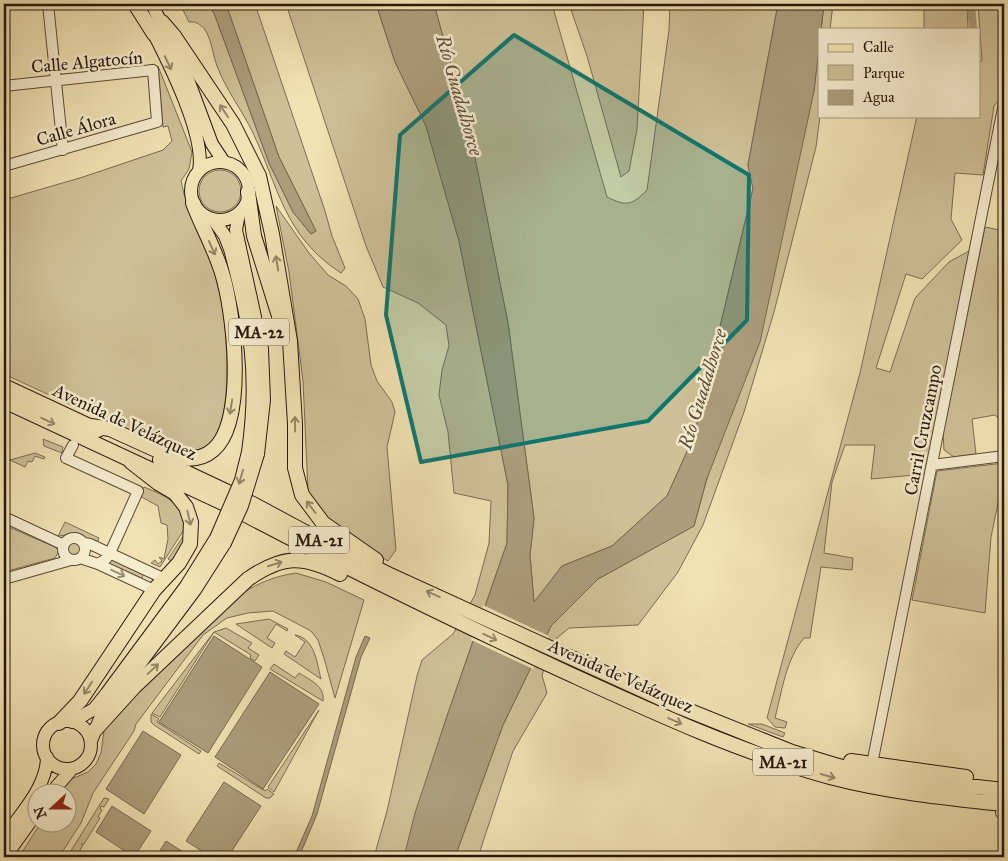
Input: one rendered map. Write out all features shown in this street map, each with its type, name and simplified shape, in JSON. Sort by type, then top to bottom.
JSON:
[{"type":"highway","points":[[137,4],[158,28],[174,36],[233,124],[259,176],[266,200],[285,306],[293,380],[295,468],[302,495],[323,523],[385,580]]},
{"type":"highway","points":[[248,192],[254,236],[281,323],[293,380]]},
{"type":"highway","points":[[91,426],[110,429],[174,458],[184,460],[195,459],[213,450],[226,431],[235,369],[232,312],[222,273],[193,203]]},
{"type":"highway","name":"Avenida de Velázquez","points":[[4,386],[91,426],[385,580],[458,623],[630,702],[738,746],[822,774],[887,790],[943,798],[1003,811]]},
{"type":"highway","name":"Avenida de Velázquez","points":[[4,400],[132,462],[238,504]]},
{"type":"highway","points":[[65,722],[154,590],[179,563],[190,544],[191,528],[186,507],[175,493],[158,483],[132,462]]},
{"type":"highway","points":[[93,735],[134,686],[248,579],[268,565],[289,560],[309,562],[334,571],[385,580]]},
{"type":"highway","name":"Avenida de Velázquez","points":[[385,580],[402,574],[414,585],[637,687],[792,752],[878,776],[1004,790]]},
{"type":"highway","points":[[733,728],[748,729],[808,750],[872,764],[1004,781]]},
{"type":"main road","points":[[152,4],[158,28],[200,149],[199,170],[191,186],[193,203]]},
{"type":"main road","points":[[158,28],[190,82],[212,144],[224,162],[242,172],[247,181],[248,192]]},
{"type":"main road","points":[[199,170],[207,165],[224,162]]},
{"type":"main road","name":"MA-22","points":[[238,504],[253,453],[264,400],[262,349],[236,230],[239,213],[247,200],[248,192]]},
{"type":"main road","name":"MA-22","points":[[193,203],[197,209],[213,219],[225,236],[230,248],[250,335],[254,397],[253,453]]},
{"type":"main road","points":[[213,219],[226,219],[239,213]]},
{"type":"main road","points":[[47,758],[54,765],[63,769],[72,769],[81,765],[88,758],[93,735],[102,716],[195,590],[238,504]]},
{"type":"main road","points":[[4,838],[42,782],[47,758],[44,741],[48,732],[94,709],[221,540]]},
{"type":"main road","points":[[65,722],[81,725],[87,732],[93,735]]},
{"type":"main road","points":[[59,784],[72,769]]},
{"type":"main road","points":[[5,857],[28,825]]},
{"type":"street","points":[[48,4],[63,150]]},
{"type":"street","name":"Calle Algatocín","points":[[4,86],[152,70],[157,122]]},
{"type":"street","name":"Carril Cruzcampo","points":[[872,764],[1004,103]]},
{"type":"street","name":"Calle Álora","points":[[4,166],[157,122]]},
{"type":"street","points":[[73,445],[66,458],[138,491],[110,553],[106,559],[98,564]]},
{"type":"street","points":[[932,465],[1004,456]]},
{"type":"street","points":[[4,517],[64,545]]},
{"type":"street","points":[[64,545],[69,540],[75,538],[166,579]]},
{"type":"street","points":[[4,580],[76,559],[85,550],[84,543]]},
{"type":"street","points":[[64,545],[66,555],[98,564],[154,590]]},
{"type":"highlighted area","points":[[514,35],[749,175],[747,320],[648,421],[421,462],[386,315],[400,135]]},
{"type":"green space","points":[[180,4],[208,4],[214,13],[269,163],[293,212],[311,234],[316,231],[279,157],[226,4],[255,4],[332,236],[345,268],[341,273],[322,259],[295,227],[285,210],[253,133],[221,75],[207,33],[200,24],[189,22]]},
{"type":"green space","points":[[286,4],[376,4],[395,62],[426,126],[459,241],[508,485],[507,543],[445,722],[405,857],[374,857],[387,811],[422,660],[453,634],[475,595],[489,543],[491,501],[454,493],[448,432],[439,395],[442,370],[449,346],[446,325],[418,303],[383,287],[366,246]]},
{"type":"green space","points":[[434,4],[552,4],[607,197],[629,203],[647,190],[669,30],[670,4],[778,4],[748,165],[753,188],[694,436],[667,496],[612,546],[562,566],[534,603],[530,555],[534,518],[508,323],[472,143]]},
{"type":"green space","points":[[569,4],[644,4],[637,129],[629,171],[621,177],[587,56]]},
{"type":"green space","points":[[824,4],[833,4],[830,28],[821,28]]},
{"type":"green space","points":[[924,4],[967,4],[968,28],[924,28]]},
{"type":"green space","points":[[978,4],[1004,4],[1004,95],[994,106],[983,175],[955,173],[951,219],[962,240],[922,279],[906,274],[876,368],[890,372],[915,298],[949,262],[969,251],[926,474],[871,479],[875,445],[845,445],[832,482],[824,553],[853,558],[852,570],[821,567],[810,638],[804,638],[789,665],[775,718],[787,722],[785,728],[775,727],[767,718],[860,373],[917,118],[980,118],[980,61],[982,61]]},
{"type":"green space","points":[[818,53],[818,118],[820,118],[816,147],[774,312],[744,412],[703,525],[678,572],[638,625],[569,628],[557,638],[542,675],[547,693],[513,751],[478,857],[455,857],[503,725],[551,626],[598,579],[694,526],[814,91]]},
{"type":"green space","points":[[158,66],[192,152],[189,169],[181,181],[192,216],[216,273],[226,335],[227,362],[224,412],[218,431],[210,444],[201,449],[191,451],[170,451],[4,374],[4,200],[83,177],[163,150],[172,141],[168,126],[163,127]]},
{"type":"green space","points":[[216,170],[224,170],[235,176],[241,191],[235,206],[224,212],[216,212],[205,206],[199,195],[199,187],[205,176]]},
{"type":"green space","points":[[276,206],[309,253],[328,275],[346,286],[358,299],[365,319],[371,365],[377,381],[392,402],[395,412],[387,447],[396,550],[388,561],[359,544],[331,522],[317,508],[308,490],[303,381],[289,272]]},
{"type":"green space","points":[[985,227],[1004,231],[1004,423],[995,415],[972,419],[976,454],[954,457],[944,450],[943,433]]},
{"type":"green space","points":[[43,439],[63,447],[62,453],[44,446]]},
{"type":"green space","points":[[35,453],[45,457],[44,459],[35,456],[32,462],[28,461],[25,467],[10,460]]},
{"type":"green space","points":[[1004,463],[1004,475],[991,537],[985,613],[912,600],[937,471]]},
{"type":"green space","points":[[144,487],[172,501],[180,512],[185,528],[160,567],[151,563],[155,560],[158,564],[162,561],[159,557],[164,559],[168,539],[167,525],[161,523],[158,506],[140,496]]},
{"type":"green space","points":[[65,522],[99,538],[97,543],[77,534],[58,536]]},
{"type":"green space","points":[[4,525],[55,547],[59,551],[55,558],[4,572]]},
{"type":"green space","points":[[186,532],[184,543],[173,562],[168,559]]},
{"type":"green space","points":[[72,543],[76,543],[80,549],[76,555],[72,555],[68,551],[68,547]]},
{"type":"green space","points":[[111,558],[144,574],[141,579],[106,563]]},
{"type":"green space","points":[[296,573],[326,582],[364,600],[335,698],[318,640],[311,631],[273,611],[248,613],[227,618],[203,635],[136,724],[134,731],[93,793],[78,828],[78,784],[66,784],[69,780],[88,772],[96,764],[101,753],[104,731],[121,708],[243,593],[268,580]]},
{"type":"green space","points":[[269,619],[288,629],[287,631],[276,624],[267,638],[275,643],[272,648],[236,624]]},
{"type":"green space","points":[[226,628],[252,643],[248,648],[259,655],[255,661],[250,658],[251,655],[214,632]]},
{"type":"green space","points":[[214,632],[160,717],[152,713]]},
{"type":"green space","points":[[295,635],[302,637],[311,646],[321,679],[284,654],[286,651],[295,657],[305,642]]},
{"type":"green space","points":[[274,664],[295,678],[299,673],[312,681],[322,691],[323,701],[270,669]]},
{"type":"green space","points":[[319,710],[274,792],[268,787]]},
{"type":"green space","points":[[151,714],[159,719],[157,722],[201,751],[199,754],[154,725],[151,722]]},
{"type":"green space","points":[[748,724],[762,724],[785,733],[783,737]]},
{"type":"green space","points":[[219,763],[265,791],[267,789],[274,794],[270,798],[266,798],[217,766]]},
{"type":"green space","points":[[104,798],[109,799],[104,807],[101,806],[100,809],[102,810],[98,817],[100,818],[84,844],[81,844],[83,845],[76,857],[67,857]]},
{"type":"green space","points":[[34,834],[74,834],[59,857],[19,857]]},
{"type":"water","points":[[208,4],[226,4],[279,157],[316,231],[311,234],[293,212],[269,163],[214,13]]},
{"type":"water","points":[[376,4],[434,4],[472,143],[508,323],[534,518],[530,555],[534,602],[562,566],[612,546],[667,496],[694,436],[753,189],[748,165],[778,4],[824,4],[821,28],[818,28],[818,56],[814,91],[760,342],[706,481],[694,526],[598,579],[551,626],[503,725],[455,857],[404,857],[415,813],[507,543],[508,485],[459,241],[426,126],[395,62]]},
{"type":"water","points":[[214,636],[262,667],[208,753],[159,722]]},
{"type":"water","points":[[365,636],[370,638],[361,657],[317,814],[299,857],[294,857],[312,816],[356,657]]},
{"type":"water","points":[[270,672],[319,704],[263,789],[215,757]]},
{"type":"water","points":[[143,731],[181,755],[144,814],[106,789]]},
{"type":"water","points":[[224,782],[261,806],[228,857],[211,857],[186,841]]},
{"type":"water","points":[[112,806],[151,831],[134,857],[96,832]]},
{"type":"water","points":[[166,841],[191,857],[156,857]]},
{"type":"pier","points":[[483,605],[549,636],[533,669],[471,640]]},
{"type":"waterway","points":[[971,4],[973,28]]},
{"type":"water label","name":"Río Guadalhorce","points":[[460,95]]},
{"type":"water label","name":"Río Guadalhorce","points":[[702,389]]}]
